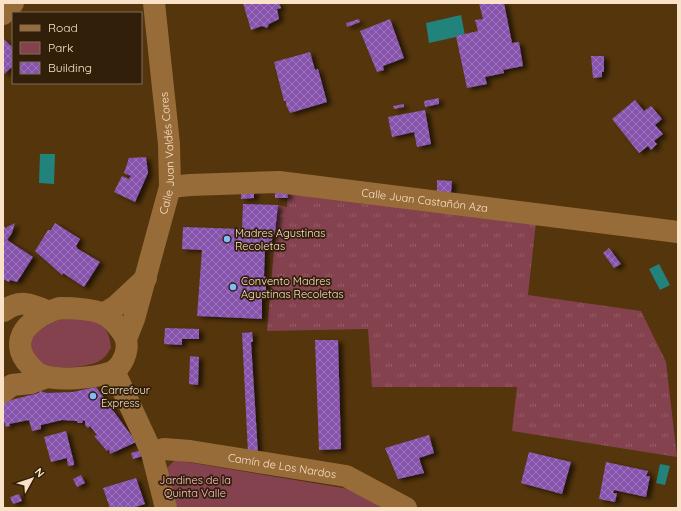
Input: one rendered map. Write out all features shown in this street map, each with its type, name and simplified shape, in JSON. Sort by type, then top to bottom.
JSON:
[{"type":"street","points":[[3,14],[13,3]]},
{"type":"street","name":"Calle Juan Valdés Cores","points":[[126,339],[134,319],[146,278],[170,187],[170,144],[154,3]]},
{"type":"street","name":"Calle Juan Castañón Aza","points":[[170,187],[190,184],[279,182],[678,232]]},
{"type":"street","points":[[104,314],[116,306],[146,278]]},
{"type":"street","points":[[46,311],[35,306],[21,303],[12,304],[3,310],[32,368],[48,377]]},
{"type":"street","points":[[69,308],[104,314],[117,326],[126,339],[126,349],[123,360],[114,371],[93,376],[75,378],[48,377],[31,383],[7,388],[22,369],[22,350],[26,328],[35,318],[46,311],[69,308]]},
{"type":"street","points":[[114,371],[152,453],[166,508]]},
{"type":"street","name":"Camín de Los Nardos","points":[[152,453],[164,449],[190,451],[346,476],[406,508]]},
{"type":"green space","points":[[288,192],[536,222],[528,295],[641,311],[666,362],[677,457],[512,431],[517,387],[372,387],[368,329],[267,331],[278,205],[287,207]]},
{"type":"green space","points":[[66,317],[83,318],[97,322],[102,326],[109,338],[111,348],[101,360],[88,365],[70,367],[51,366],[38,361],[29,344],[39,328]]},
{"type":"green space","name":"Jardines de la Quinta Valle","points":[[175,460],[349,489],[385,508],[177,508],[166,469]]},
{"type":"water","points":[[461,15],[465,35],[429,43],[426,23]]},
{"type":"water","points":[[40,154],[55,154],[54,184],[39,183]]},
{"type":"water","points":[[659,264],[670,285],[660,290],[649,269]]},
{"type":"water","points":[[660,464],[670,466],[665,485],[656,483]]},
{"type":"building","points":[[243,3],[279,3],[281,8],[277,9],[279,19],[269,24],[267,28],[262,26],[251,30]]},
{"type":"building","points":[[479,3],[504,3],[512,43],[519,42],[523,66],[503,70],[504,73],[485,77],[487,84],[467,88],[456,36],[478,31],[475,20],[483,19]]},
{"type":"building","points":[[359,19],[360,22],[347,27],[346,23]]},
{"type":"building","points":[[390,19],[404,58],[383,66],[384,70],[377,72],[360,31]]},
{"type":"building","points":[[3,38],[12,47],[12,67],[3,75]]},
{"type":"building","points":[[310,52],[315,70],[318,69],[327,102],[290,113],[286,105],[286,101],[284,101],[274,62]]},
{"type":"building","points":[[591,56],[604,56],[604,72],[602,72],[602,77],[593,78]]},
{"type":"building","points":[[439,98],[439,104],[425,107],[424,101]]},
{"type":"building","points":[[635,100],[644,111],[651,106],[662,119],[655,125],[663,134],[654,141],[657,144],[651,150],[648,146],[639,153],[612,119]]},
{"type":"building","points":[[404,104],[404,107],[394,109],[393,106]]},
{"type":"building","points":[[425,110],[431,144],[417,147],[414,132],[392,137],[388,117]]},
{"type":"building","points":[[146,157],[148,173],[135,202],[114,192],[122,176],[129,179],[131,176],[124,173],[129,158]]},
{"type":"building","points":[[437,180],[452,181],[451,193],[437,192]]},
{"type":"building","points":[[254,190],[254,198],[241,199],[241,191]]},
{"type":"building","points":[[275,190],[287,190],[288,198],[275,198]]},
{"type":"building","points":[[243,204],[278,205],[275,232],[269,247],[265,247],[264,276],[266,277],[266,297],[262,297],[262,319],[197,316],[202,250],[182,249],[183,227],[242,229]]},
{"type":"building","points":[[3,223],[5,228],[15,223],[12,233],[7,240],[33,257],[17,282],[10,280],[9,282],[3,279]]},
{"type":"building","points":[[55,223],[80,239],[76,246],[78,249],[100,262],[84,287],[63,273],[62,275],[35,251],[48,230],[51,230]]},
{"type":"building","points":[[609,248],[621,264],[614,268],[603,253]]},
{"type":"building","points":[[165,328],[199,329],[199,339],[182,339],[182,345],[164,344]]},
{"type":"building","points":[[252,332],[253,342],[251,342],[258,454],[248,453],[242,333]]},
{"type":"building","points":[[315,340],[338,340],[341,449],[319,450]]},
{"type":"building","points":[[190,356],[199,357],[198,385],[189,384]]},
{"type":"building","points":[[96,387],[136,442],[110,454],[109,449],[107,451],[94,436],[97,435],[90,426],[88,428],[85,425],[85,421],[83,420],[82,423],[78,423],[77,421],[62,420],[41,425],[41,429],[32,431],[29,420],[9,424],[10,426],[6,427],[3,419],[3,402],[39,393],[40,391],[47,393],[73,392]]},
{"type":"building","points":[[66,431],[74,463],[74,465],[68,466],[67,458],[51,462],[44,437]]},
{"type":"building","points":[[429,435],[434,453],[419,458],[424,473],[398,479],[385,448]]},
{"type":"building","points":[[142,450],[143,456],[133,459],[131,453]]},
{"type":"building","points":[[529,452],[571,462],[562,494],[521,483]]},
{"type":"building","points":[[606,462],[648,471],[646,476],[650,476],[646,497],[614,490],[613,493],[617,493],[615,502],[599,499]]},
{"type":"building","points":[[81,475],[85,483],[77,487],[73,479]]},
{"type":"building","points":[[136,478],[145,504],[132,508],[110,508],[103,488]]},
{"type":"building","points":[[19,494],[22,501],[13,504],[10,497]]},
{"type":"place","name":"Madres Agustinas Recoletas","points":[[227,239]]},
{"type":"place","name":"Convento Madres Agustinas Recoletas","points":[[233,287]]},
{"type":"place","name":"Carrefour Express","points":[[93,396]]}]
